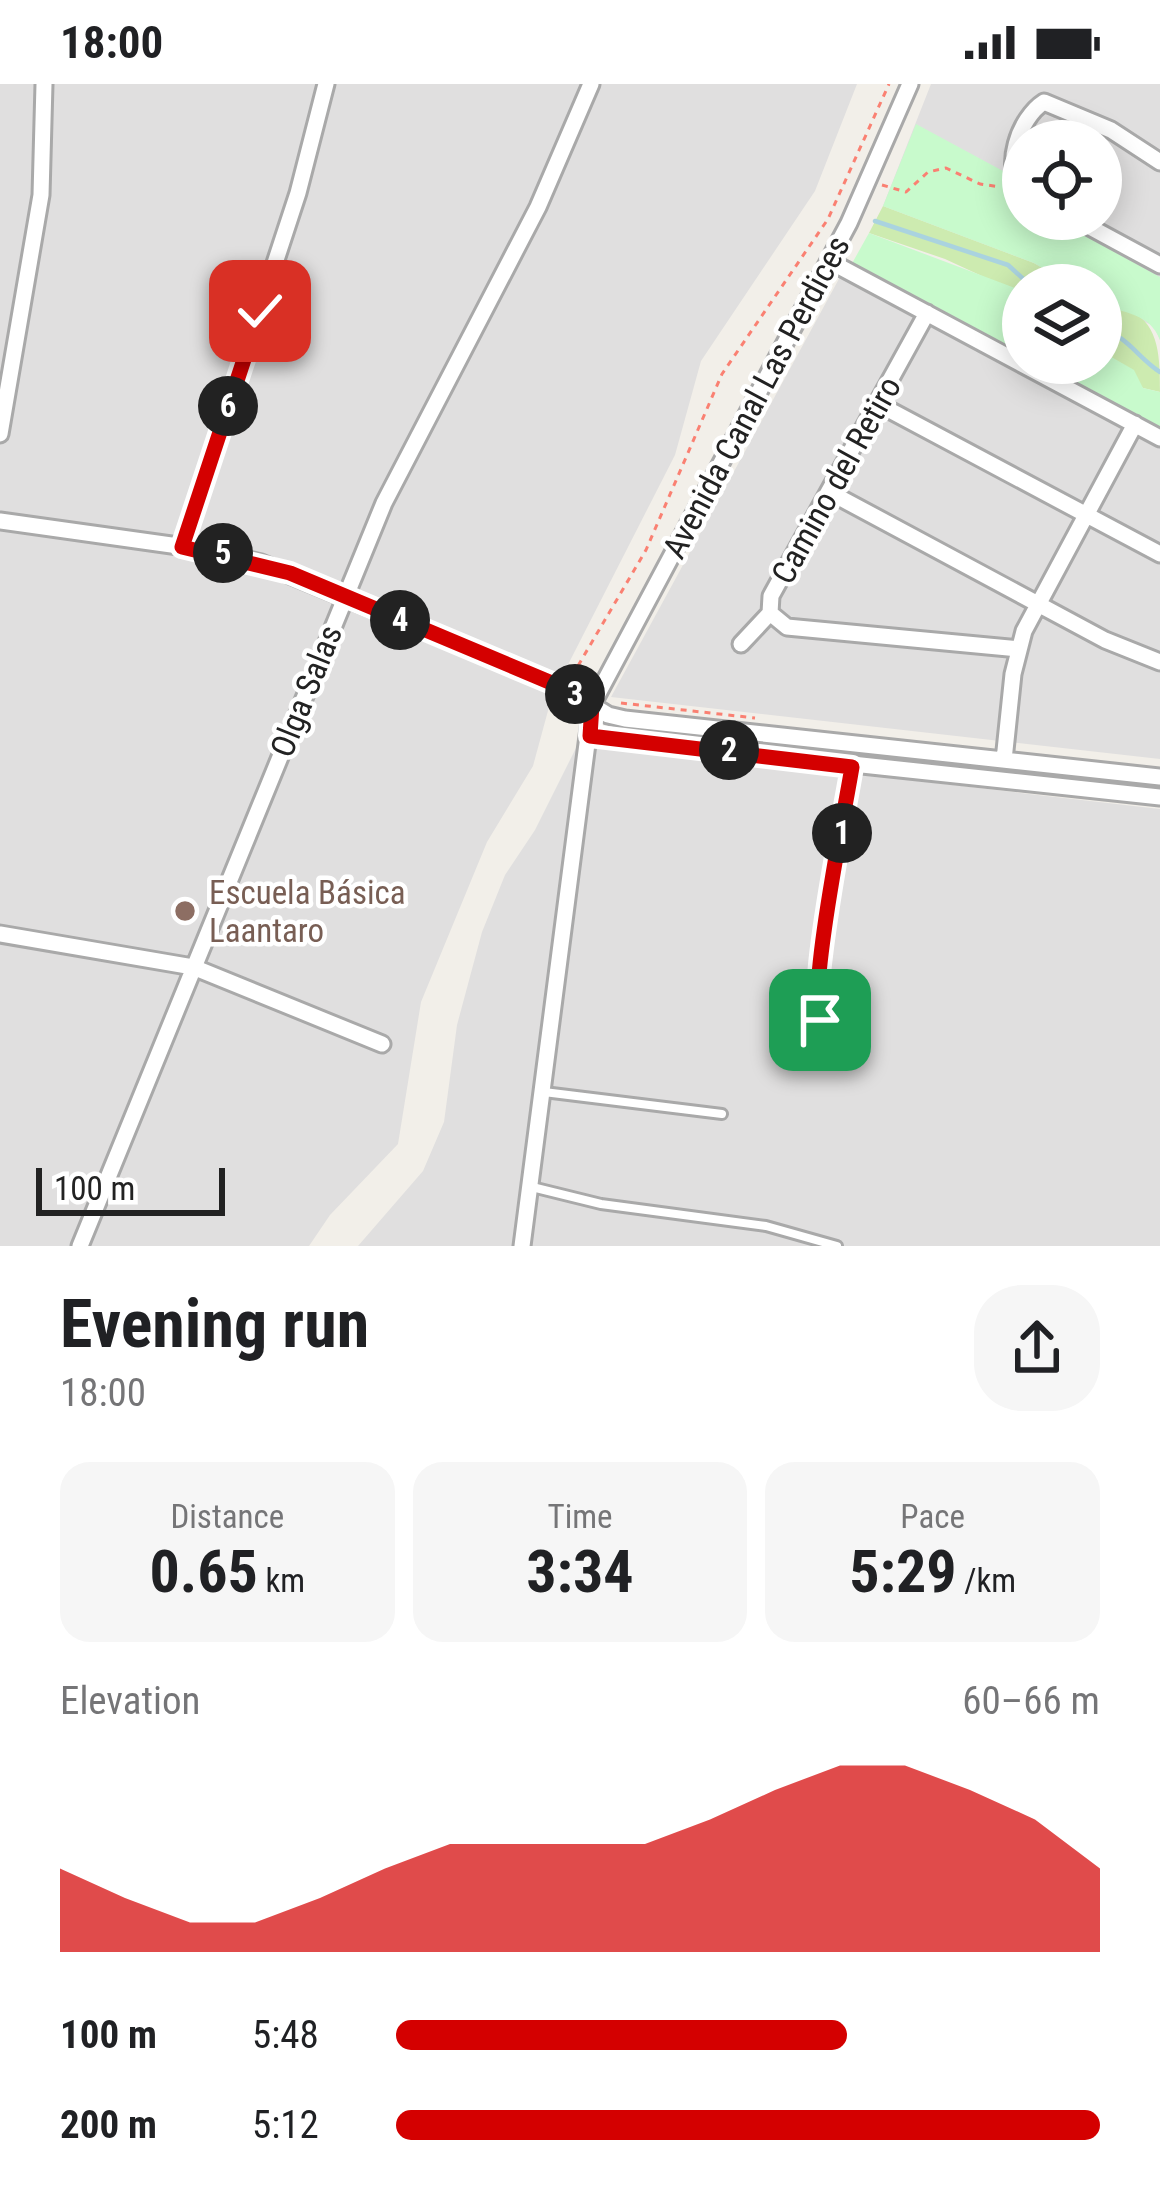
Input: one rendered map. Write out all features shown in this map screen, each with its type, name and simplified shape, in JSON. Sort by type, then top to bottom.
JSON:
[{"type":"street","points":[[0,434],[41,195],[44,84]]},
{"type":"street","points":[[182,547],[298,193],[326,84]]},
{"type":"street","name":"Olga Salas","points":[[80,1246],[344,597],[404,462],[538,208],[591,84]]},
{"type":"street","name":"Avenida Canal Las Perdices","points":[[592,705],[829,261],[910,84]]},
{"type":"street","points":[[1031,120],[1038,105],[1035,84]]},
{"type":"street","points":[[1038,105],[1054,103],[1112,130],[1160,162]]},
{"type":"street","points":[[1114,240],[1160,265]]},
{"type":"street","points":[[829,261],[1160,438]]},
{"type":"street","name":"Camino del Retiro","points":[[927,313],[771,596],[770,613],[787,627],[1019,650]]},
{"type":"street","points":[[880,405],[1160,554]]},
{"type":"street","points":[[1004,760],[1019,650],[1037,603],[1135,424]]},
{"type":"street","points":[[831,493],[1125,650],[1160,662]]},
{"type":"street","points":[[0,521],[261,563],[566,689],[625,719],[1160,777]]},
{"type":"street","points":[[741,644],[770,613]]},
{"type":"street","points":[[522,1246],[592,705]]},
{"type":"street","points":[[590,736],[1160,797]]},
{"type":"street","points":[[0,934],[193,967],[382,1044]]},
{"type":"lane","points":[[842,1027],[820,1020],[815,1000],[852,767]]},
{"type":"lane","points":[[544,1092],[722,1114]]},
{"type":"lane","points":[[530,1187],[601,1204],[766,1226],[837,1246]]},
{"type":"path","points":[[566,689],[646,550],[722,374],[828,220],[889,84]]},
{"type":"path","points":[[869,180],[902,193],[916,187],[928,172],[946,168],[987,187],[1002,187]]},
{"type":"shaded area","points":[[0,84],[857,84],[815,191],[701,361],[675,455],[552,696],[533,766],[487,842],[421,1002],[398,1144],[330,1215],[309,1246],[0,1246]]},
{"type":"shaded area","points":[[931,84],[1160,84],[1160,340],[1154,326],[1122,312],[1122,264],[1034,263],[883,206]]},
{"type":"shaded area","points":[[850,267],[1002,344],[1002,384],[1078,384],[1160,428],[1160,759],[611,697],[840,277]]},
{"type":"shaded area","points":[[579,742],[1160,809],[1160,1246],[358,1246],[423,1171],[444,1122],[457,1025],[482,932],[505,875],[535,830]]},
{"type":"green space","points":[[916,124],[1002,170],[1002,240],[1093,240],[1160,277],[1160,340],[1150,324],[1122,311],[1122,264],[1036,264],[883,206]]},
{"type":"green space","points":[[883,206],[1036,264],[1002,264],[1002,285],[945,259],[869,233]]},
{"type":"green space","points":[[869,233],[1002,283],[1002,344],[850,267]]},
{"type":"green space","points":[[1122,310],[1141,318],[1153,334],[1160,392],[1143,388],[1122,369]]},
{"type":"green space","points":[[1122,363],[1134,370],[1143,388],[1160,392],[1160,428],[1078,384],[1122,384]]},
{"type":"waterway","points":[[875,221],[1005,264]]},
{"type":"waterway","points":[[1122,339],[1160,372]]},
{"type":"place","name":"Escuela Básica Laantaro","points":[[185,911]]},
{"type":"route","points":[[260,311],[182,547],[290,573],[566,689],[592,705],[590,736],[852,767],[819,966],[815,1000],[820,1020]]}]
